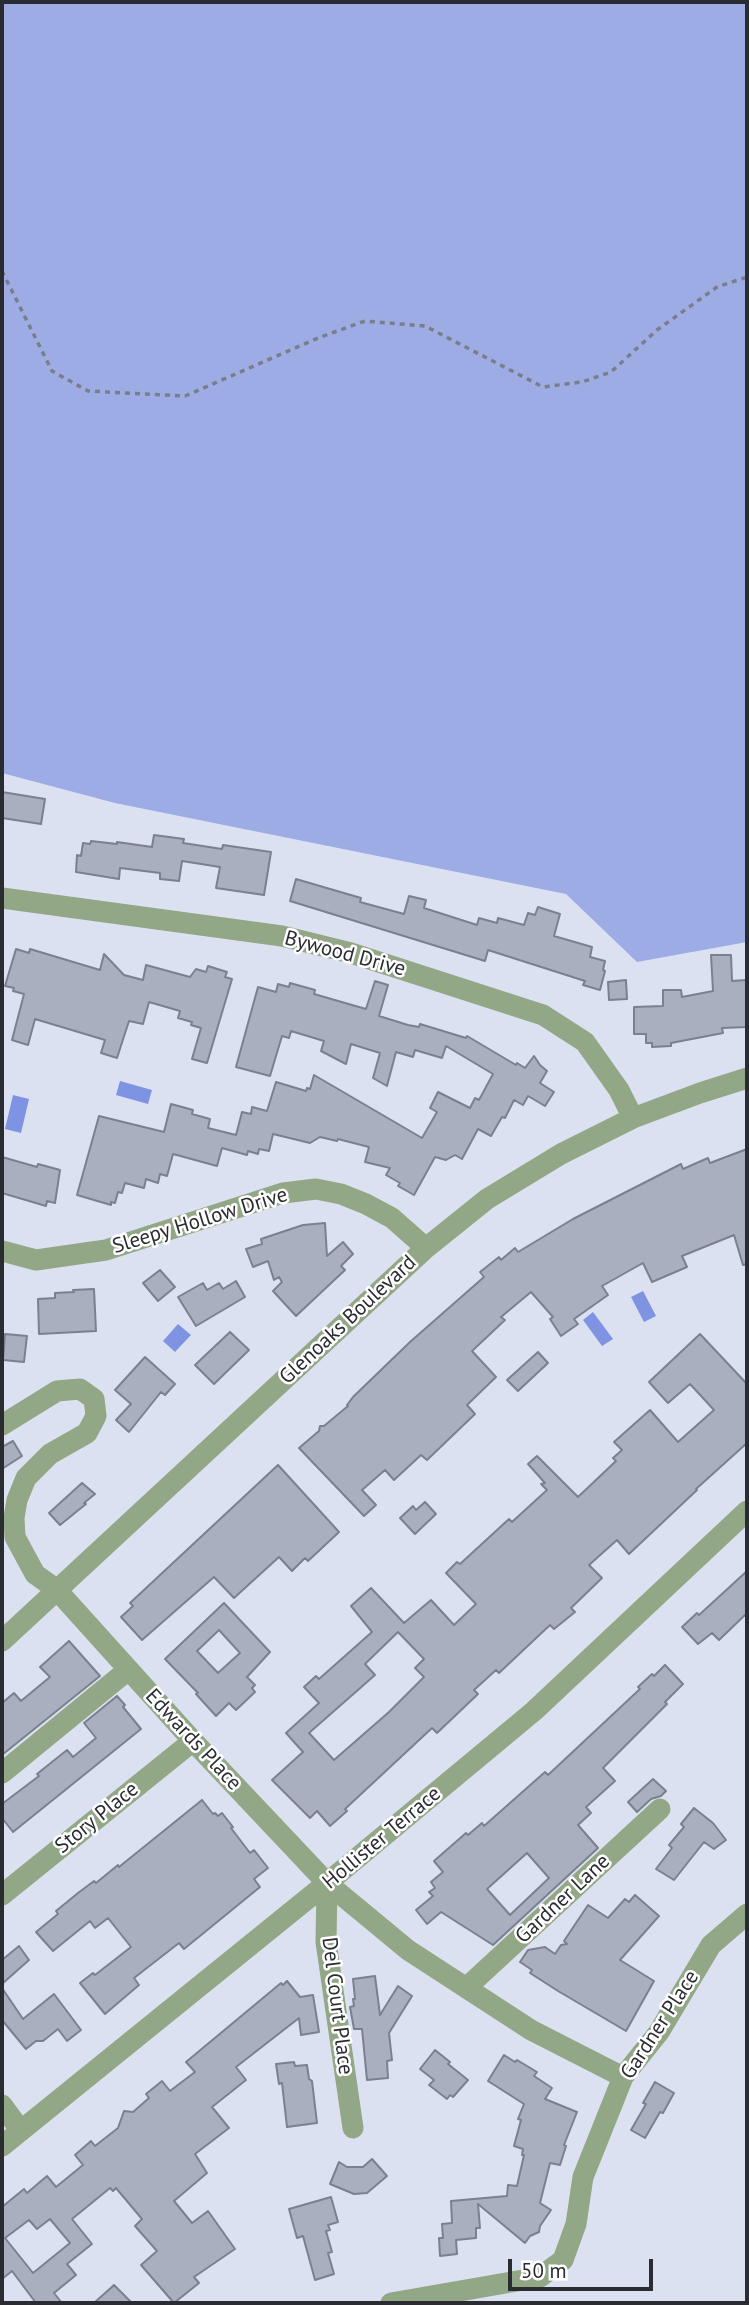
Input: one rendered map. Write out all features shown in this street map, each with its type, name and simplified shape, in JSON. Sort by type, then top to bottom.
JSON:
[{"type":"street","name":"Bywood Drive","points":[[2,898],[282,936],[351,953],[543,1014],[585,1042],[619,1090],[633,1118]]},
{"type":"street","name":"Glenoaks Boulevard","points":[[2,1642],[426,1248],[487,1199],[561,1154],[633,1118],[747,1078]]},
{"type":"street","name":"Sleepy Hollow Drive","points":[[2,1251],[36,1260],[106,1250],[283,1193],[316,1189],[341,1194],[366,1204],[392,1218],[426,1248]]},
{"type":"street","name":"Edwards Place","points":[[2,1425],[57,1391],[80,1389],[94,1399],[96,1416],[86,1433],[50,1454],[26,1478],[17,1500],[15,1537],[35,1574],[56,1589],[193,1741],[327,1883],[408,1950],[531,2030],[623,2077]]},
{"type":"street","name":"Hollister Terrace","points":[[2,2146],[327,1883],[534,1711],[747,1511]]},
{"type":"street","points":[[2,1773],[128,1670]]},
{"type":"street","name":"Story Place","points":[[2,1895],[193,1741]]},
{"type":"street","name":"Gardner Lane","points":[[466,1988],[660,1809]]},
{"type":"street","name":"Del Court Place","points":[[327,1883],[326,1942],[353,2128]]},
{"type":"street","name":"Gardner Place","points":[[391,2303],[540,2277],[563,2260],[576,2224],[583,2177],[623,2077],[659,2032],[711,1945],[747,1914]]},
{"type":"street","points":[[2,2105],[20,2131]]},
{"type":"path","points":[[2,271],[52,371],[88,391],[185,396],[318,338],[365,321],[425,326],[543,387],[582,382],[611,372],[657,330],[717,287],[747,277]]},
{"type":"shaded area","points":[[2,2],[747,2],[747,942],[637,962],[566,894],[115,803],[2,773]]},
{"type":"shaded area","points":[[120,1081],[152,1090],[148,1104],[116,1095]]},
{"type":"shaded area","points":[[13,1095],[29,1099],[21,1133],[5,1129]]},
{"type":"shaded area","points":[[643,1291],[656,1316],[644,1322],[631,1297]]},
{"type":"shaded area","points":[[593,1312],[613,1339],[602,1346],[583,1320]]},
{"type":"shaded area","points":[[178,1324],[191,1335],[175,1352],[163,1341]]},
{"type":"building","points":[[2,792],[45,799],[41,824],[2,818]]},
{"type":"building","points":[[154,835],[184,839],[183,843],[222,849],[223,845],[271,852],[264,895],[216,888],[220,867],[182,861],[179,881],[160,879],[160,873],[120,868],[119,879],[76,872],[77,855],[81,856],[83,843],[117,842],[152,847]]},
{"type":"building","points":[[296,879],[361,898],[360,902],[404,914],[409,896],[426,900],[424,908],[477,925],[479,918],[497,923],[498,918],[524,925],[528,913],[535,915],[538,907],[560,914],[554,936],[592,947],[590,957],[605,961],[600,990],[583,985],[585,981],[488,950],[485,961],[290,901]]},
{"type":"building","points":[[16,949],[29,953],[30,949],[100,970],[104,954],[124,975],[143,980],[146,965],[190,977],[196,969],[206,972],[208,966],[227,972],[225,977],[232,979],[207,1063],[192,1059],[201,1028],[178,1018],[180,1011],[149,1002],[143,1024],[129,1021],[117,1058],[101,1053],[105,1040],[35,1019],[28,1045],[12,1040],[24,994],[5,986]]},
{"type":"building","points":[[711,955],[731,955],[732,981],[746,980],[747,1027],[722,1028],[723,1033],[671,1043],[671,1046],[652,1047],[652,1043],[646,1043],[646,1034],[634,1034],[634,1007],[663,1006],[663,990],[681,990],[682,997],[713,991]]},
{"type":"building","points":[[626,980],[627,999],[609,1000],[608,982]]},
{"type":"building","points":[[375,981],[388,985],[379,1016],[408,1025],[419,1027],[420,1024],[466,1038],[467,1036],[525,1068],[534,1056],[547,1071],[540,1083],[554,1092],[545,1106],[528,1096],[523,1105],[514,1100],[505,1118],[502,1117],[491,1136],[478,1129],[462,1159],[455,1155],[446,1160],[435,1157],[414,1195],[386,1175],[390,1168],[365,1162],[369,1147],[320,1137],[310,1143],[273,1134],[269,1151],[259,1149],[258,1154],[248,1151],[247,1155],[222,1148],[217,1166],[173,1154],[167,1176],[160,1174],[158,1183],[146,1179],[144,1188],[125,1183],[122,1193],[118,1192],[115,1203],[111,1202],[111,1205],[77,1195],[99,1116],[164,1132],[171,1104],[193,1110],[192,1114],[210,1119],[208,1128],[236,1135],[242,1112],[251,1114],[252,1107],[267,1111],[276,1082],[306,1091],[307,1088],[310,1089],[314,1075],[422,1138],[437,1112],[430,1108],[438,1092],[470,1108],[475,1098],[479,1100],[493,1074],[446,1046],[442,1058],[415,1050],[413,1057],[396,1052],[387,1086],[373,1078],[380,1053],[351,1044],[346,1064],[321,1051],[324,1041],[291,1031],[289,1038],[282,1036],[270,1076],[236,1067],[258,987],[276,992],[278,984],[289,987],[290,983],[315,990],[314,994],[366,1009]]},
{"type":"building","points":[[747,1149],[747,1264],[743,1265],[734,1235],[682,1256],[687,1267],[652,1282],[643,1263],[602,1286],[608,1295],[574,1319],[578,1324],[561,1336],[550,1319],[553,1317],[531,1292],[501,1317],[505,1320],[472,1351],[496,1377],[467,1405],[475,1414],[427,1460],[421,1455],[394,1480],[385,1470],[362,1490],[376,1505],[364,1516],[299,1448],[319,1431],[320,1426],[324,1426],[348,1406],[353,1397],[410,1342],[484,1277],[480,1272],[499,1257],[501,1260],[515,1248],[518,1252],[573,1219],[681,1164],[683,1169],[708,1158],[710,1163]]},
{"type":"building","points":[[2,1157],[37,1167],[38,1164],[60,1170],[55,1203],[47,1201],[46,1206],[2,1193]]},
{"type":"building","points":[[325,1223],[327,1256],[343,1242],[353,1254],[341,1266],[345,1270],[296,1316],[273,1291],[282,1282],[279,1277],[274,1280],[268,1261],[253,1267],[246,1249],[262,1244],[261,1239],[303,1225]]},
{"type":"building","points":[[160,1270],[175,1287],[158,1301],[143,1283]]},
{"type":"building","points":[[236,1281],[245,1297],[196,1326],[178,1297],[203,1283],[207,1290],[219,1283],[223,1289]]},
{"type":"building","points":[[94,1289],[96,1331],[39,1334],[38,1299],[55,1298],[55,1293]]},
{"type":"building","points":[[230,1332],[249,1350],[214,1384],[195,1365]]},
{"type":"building","points":[[5,1334],[27,1336],[24,1362],[3,1360]]},
{"type":"building","points":[[700,1334],[747,1384],[747,1443],[629,1554],[617,1540],[589,1565],[602,1578],[571,1608],[575,1612],[554,1629],[550,1625],[499,1673],[496,1670],[474,1690],[478,1694],[437,1733],[432,1728],[330,1826],[317,1811],[310,1818],[272,1780],[303,1752],[286,1733],[319,1703],[304,1687],[316,1676],[319,1679],[372,1632],[351,1606],[371,1588],[404,1623],[431,1600],[454,1625],[476,1604],[446,1573],[457,1562],[460,1564],[509,1519],[512,1522],[547,1490],[541,1484],[545,1483],[528,1464],[537,1456],[578,1497],[616,1461],[613,1458],[622,1450],[614,1442],[650,1410],[678,1442],[714,1410],[690,1384],[668,1403],[649,1382]],"holes":[[[398,1632],[424,1659],[415,1668],[424,1677],[334,1760],[309,1733],[375,1675],[365,1664]]]},
{"type":"building","points":[[538,1352],[548,1363],[518,1391],[507,1380]]},
{"type":"building","points":[[145,1357],[175,1384],[165,1395],[161,1392],[129,1432],[116,1420],[131,1404],[115,1390]]},
{"type":"building","points":[[13,1441],[22,1456],[2,1469],[2,1447]]},
{"type":"building","points":[[278,1465],[339,1532],[308,1561],[305,1558],[292,1571],[279,1557],[234,1598],[214,1577],[142,1640],[121,1617],[133,1606],[130,1603]]},
{"type":"building","points":[[82,1483],[95,1494],[60,1525],[49,1513]]},
{"type":"building","points":[[425,1502],[436,1514],[415,1534],[400,1518],[413,1506],[416,1510]]},
{"type":"building","points":[[747,1571],[747,1613],[719,1640],[712,1633],[698,1644],[682,1627]]},
{"type":"building","points":[[224,1603],[270,1652],[247,1677],[255,1685],[252,1688],[255,1692],[236,1710],[229,1703],[216,1716],[165,1659]],"holes":[[[219,1630],[240,1653],[218,1673],[197,1651]]]},
{"type":"building","points":[[69,1641],[100,1676],[2,1755],[2,1703],[14,1693],[21,1701],[50,1677],[40,1667]]},
{"type":"building","points":[[665,1665],[683,1684],[665,1702],[667,1704],[603,1768],[615,1781],[586,1807],[591,1813],[578,1825],[598,1848],[493,1945],[441,1912],[427,1924],[416,1910],[433,1896],[429,1892],[435,1888],[431,1882],[443,1872],[434,1861],[466,1833],[468,1835],[482,1823],[484,1826],[545,1772],[548,1775],[640,1689],[638,1687],[652,1674],[654,1676]],"holes":[[[527,1853],[549,1878],[510,1915],[487,1889]]]},
{"type":"building","points":[[117,1696],[141,1729],[13,1832],[2,1818],[2,1804],[39,1776],[37,1774],[67,1750],[73,1757],[96,1738],[84,1723]]},
{"type":"building","points":[[653,1779],[666,1791],[651,1799],[637,1812],[628,1802]]},
{"type":"building","points":[[202,1800],[213,1814],[218,1816],[222,1813],[250,1853],[254,1850],[268,1868],[254,1879],[260,1887],[184,1949],[179,1943],[134,1978],[139,1985],[105,2014],[80,1983],[93,1973],[95,1975],[131,1947],[108,1918],[95,1928],[90,1921],[53,1951],[36,1932],[78,1893],[94,1881],[96,1883],[118,1865],[119,1867]]},
{"type":"building","points":[[694,1808],[713,1823],[726,1840],[714,1849],[704,1842],[674,1880],[656,1869],[672,1848],[669,1845],[684,1827],[681,1824]]},
{"type":"building","points":[[635,1895],[659,1916],[620,1960],[654,1981],[626,2031],[530,1973],[532,1970],[520,1962],[528,1950],[545,1947],[555,1954],[561,1945],[567,1944],[564,1941],[588,1905],[608,1918],[625,1899],[629,1902]]},
{"type":"building","points":[[19,1946],[29,1960],[2,1984],[2,1960]]},
{"type":"building","points":[[375,1976],[380,2015],[398,1986],[412,1996],[389,2033],[392,2060],[387,2061],[388,2078],[367,2080],[362,2029],[354,2029],[350,2007],[354,2006],[355,1999],[353,1979]]},
{"type":"building","points":[[287,1981],[300,1997],[313,1995],[319,2032],[301,2035],[299,2018],[236,2067],[246,2080],[212,2107],[229,2128],[195,2154],[207,2173],[174,2201],[192,2223],[208,2211],[235,2249],[194,2277],[199,2283],[174,2303],[141,2265],[157,2251],[135,2226],[142,2219],[116,2188],[113,2191],[110,2188],[72,2219],[92,2244],[67,2264],[76,2275],[54,2293],[62,2303],[36,2303],[12,2271],[2,2279],[2,2207],[24,2189],[27,2193],[47,2176],[56,2187],[83,2165],[75,2155],[91,2141],[95,2146],[118,2128],[124,2111],[133,2112],[149,2098],[146,2094],[162,2081],[170,2091],[195,2072],[186,2062],[281,1983],[283,1985]],"holes":[[[50,2219],[70,2243],[33,2273],[5,2238],[29,2220],[37,2229]]]},
{"type":"building","points":[[2,1988],[23,2019],[54,1994],[81,2030],[67,2041],[58,2029],[43,2041],[36,2041],[26,2049],[2,2020]]},
{"type":"building","points":[[435,2050],[468,2080],[453,2097],[450,2095],[447,2099],[429,2085],[434,2080],[420,2069]]},
{"type":"building","points":[[504,2055],[537,2072],[534,2076],[552,2088],[545,2099],[577,2112],[564,2145],[566,2146],[560,2165],[550,2163],[540,2203],[551,2210],[539,2232],[530,2236],[525,2243],[478,2204],[480,2228],[476,2228],[476,2238],[456,2240],[457,2254],[440,2256],[439,2238],[443,2238],[442,2224],[452,2223],[451,2201],[507,2196],[508,2185],[517,2186],[524,2155],[523,2149],[514,2146],[521,2120],[518,2119],[524,2104],[488,2081]]},
{"type":"building","points":[[294,2062],[295,2066],[307,2065],[309,2079],[312,2081],[317,2123],[287,2127],[282,2083],[279,2084],[276,2064]]},
{"type":"building","points":[[655,2082],[674,2093],[645,2138],[631,2130]]},
{"type":"building","points":[[372,2159],[387,2176],[367,2193],[354,2194],[330,2184],[339,2162],[347,2167],[363,2167]]},
{"type":"building","points":[[331,2197],[338,2222],[328,2225],[330,2230],[326,2231],[334,2274],[315,2280],[303,2236],[297,2238],[289,2209]]},
{"type":"building","points":[[114,2285],[132,2303],[94,2303]]}]
